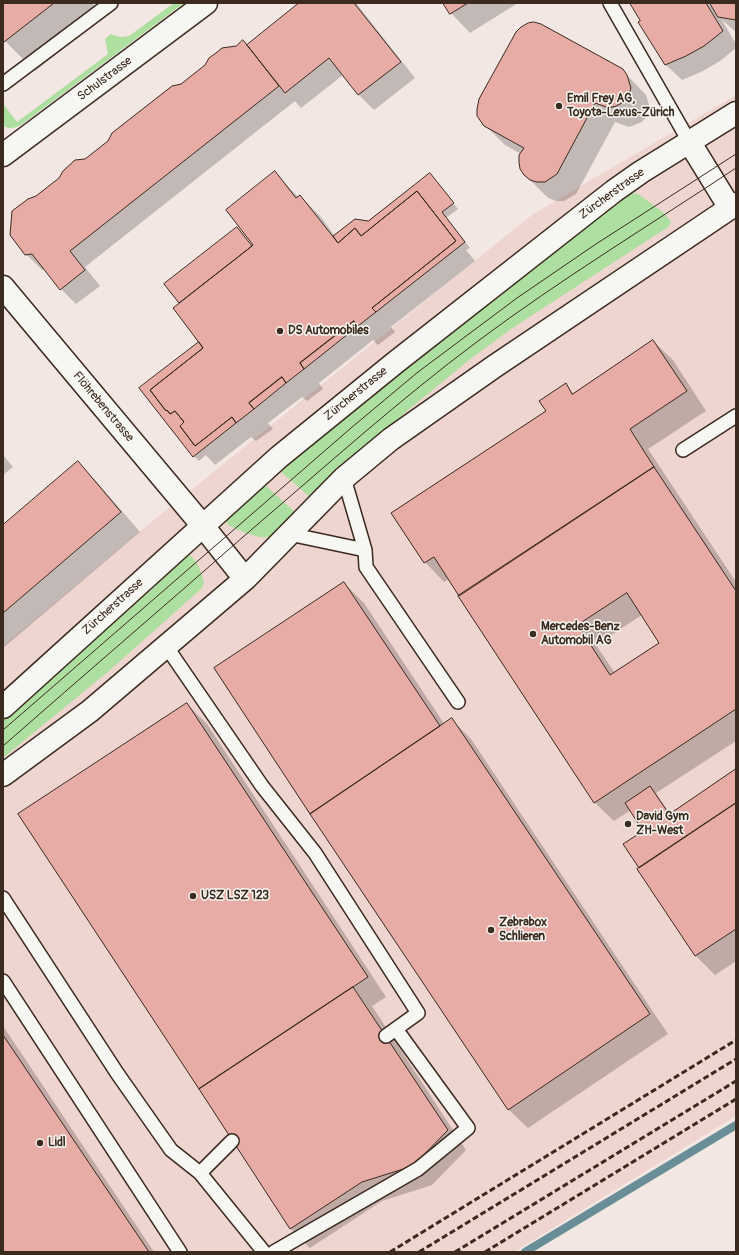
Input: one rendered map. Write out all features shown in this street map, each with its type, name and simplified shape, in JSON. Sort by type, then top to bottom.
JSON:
[{"type":"main road","name":"Schulstrasse","points":[[5,151],[206,3]]},
{"type":"main road","name":"Zürcherstrasse","points":[[3,707],[279,457],[411,350],[614,191],[641,172],[690,143],[736,113]]},
{"type":"main road","points":[[3,775],[90,711],[245,579],[344,478],[391,438],[495,366],[733,206],[690,143]]},
{"type":"main road","name":"Flöhrebenstrasse","points":[[3,287],[203,526],[245,579]]},
{"type":"lane","points":[[3,84],[111,3]]},
{"type":"lane","points":[[610,3],[690,143]]},
{"type":"lane","points":[[683,450],[736,416]]},
{"type":"lane","points":[[344,478],[365,550],[366,567],[458,702]]},
{"type":"lane","points":[[288,534],[365,550]]},
{"type":"lane","points":[[166,646],[262,786],[315,853],[418,1013],[391,1032],[468,1128],[418,1169],[274,1252]]},
{"type":"lane","points":[[3,898],[116,1074],[166,1144],[171,1150],[200,1173],[264,1252]]},
{"type":"lane","points":[[3,981],[180,1252]]},
{"type":"lane","points":[[200,1173],[232,1141]]},
{"type":"shaded area","points":[[736,95],[736,1116],[514,1252],[3,1252],[3,646],[155,519],[533,214]]},
{"type":"green space","points":[[174,3],[184,3],[21,125],[7,128],[3,125],[4,105],[17,122],[108,54],[105,39],[111,34],[120,37],[129,36]]},
{"type":"green space","points":[[629,193],[638,194],[663,212],[671,222],[668,227],[511,329],[469,360],[407,411],[331,478],[311,498],[280,471],[332,425]]},
{"type":"green space","points":[[264,484],[297,514],[290,523],[276,535],[269,537],[248,534],[228,525],[226,521],[227,517]]},
{"type":"green space","points":[[189,555],[195,560],[201,572],[204,583],[201,589],[110,670],[3,758],[3,720],[152,589],[184,557]]},
{"type":"building","points":[[3,3],[54,3],[4,42]]},
{"type":"building","points":[[299,3],[354,3],[401,62],[358,95],[329,58],[285,93],[247,45]]},
{"type":"building","points":[[443,3],[468,3],[450,14]]},
{"type":"building","points":[[630,3],[706,3],[723,31],[704,46],[665,65],[638,22],[640,21]]},
{"type":"building","points":[[710,3],[736,3],[736,20],[718,17]]},
{"type":"building","points":[[534,22],[541,24],[623,69],[627,75],[631,88],[628,96],[622,103],[616,106],[609,108],[595,103],[557,174],[545,182],[530,180],[520,169],[519,155],[524,148],[484,126],[477,116],[479,99],[516,32],[528,23]]},
{"type":"building","points":[[243,40],[279,86],[70,251],[85,270],[60,290],[32,254],[25,255],[10,235],[12,211],[28,199],[36,196],[59,178],[63,171],[75,160],[85,159],[108,141],[112,133],[172,86],[181,84],[205,65],[209,58],[222,48],[236,46]]},
{"type":"building","points":[[275,171],[296,198],[300,195],[338,243],[355,228],[361,236],[417,191],[456,241],[372,308],[376,312],[358,326],[354,321],[300,363],[304,369],[286,383],[282,377],[249,403],[254,409],[236,423],[232,417],[195,446],[180,426],[184,422],[175,411],[170,414],[167,410],[166,411],[150,390],[203,348],[173,308],[253,245],[226,210]]},
{"type":"building","points":[[430,173],[454,203],[442,212],[465,242],[376,312],[372,308],[456,241],[417,191],[361,236],[355,228],[338,243],[333,236],[355,219],[368,221]]},
{"type":"building","points":[[237,227],[252,246],[179,303],[164,284]]},
{"type":"building","points":[[354,321],[358,326],[304,369],[300,363]]},
{"type":"building","points":[[653,340],[687,391],[630,429],[654,467],[459,596],[434,557],[424,563],[391,513],[546,411],[539,401],[566,383],[572,394]]},
{"type":"building","points":[[199,342],[203,348],[150,390],[166,411],[167,410],[170,414],[175,411],[184,422],[180,426],[195,446],[232,417],[236,423],[193,457],[139,388]]},
{"type":"building","points":[[282,377],[286,383],[254,409],[249,403]]},
{"type":"building","points":[[78,461],[121,512],[3,613],[3,525]]},
{"type":"building","name":"Mercedes-Benz Automobil AG","points":[[654,467],[736,591],[736,709],[594,803],[458,596]],"holes":[[[627,593],[659,643],[610,675],[578,625]]]},
{"type":"building","points":[[344,582],[440,726],[310,814],[214,668]]},
{"type":"building","name":"USZ LSZ 123","points":[[187,703],[368,977],[199,1089],[18,814]]},
{"type":"building","points":[[452,718],[650,1014],[508,1110],[310,814]]},
{"type":"building","points":[[736,769],[736,803],[639,868],[623,844],[643,831],[625,803],[650,786],[669,814]]},
{"type":"building","points":[[736,803],[736,929],[695,956],[637,869]]},
{"type":"building","points":[[353,987],[448,1130],[413,1166],[362,1182],[290,1229],[199,1089]]},
{"type":"building","name":"Lidl","points":[[3,1035],[149,1252],[3,1252]]},
{"type":"waterway","points":[[525,1252],[736,1125]]},
{"type":"tram line","points":[[3,730],[351,428],[418,372],[517,298],[596,244],[736,154]]},
{"type":"tram line","points":[[3,746],[251,530],[391,410],[449,363],[541,296],[736,168]]},
{"type":"railway","points":[[390,1252],[736,1040]]},
{"type":"railway","points":[[419,1252],[736,1059]]},
{"type":"railway","points":[[455,1252],[736,1081]]},
{"type":"railway","points":[[485,1252],[736,1099]]},
{"type":"place","name":"Emil Frey AG, Toyota-Lexus-Zürich","points":[[559,106]]},
{"type":"place","name":"DS Automobiles","points":[[280,331]]},
{"type":"place","name":"Mercedes-Benz Automobil AG","points":[[533,634]]},
{"type":"place","name":"David Gym ZH-West","points":[[628,824]]},
{"type":"place","name":"USZ LSZ 123","points":[[193,896]]},
{"type":"place","name":"Zebrabox Schlieren","points":[[491,930]]},
{"type":"place","name":"Lidl","points":[[40,1143]]}]
